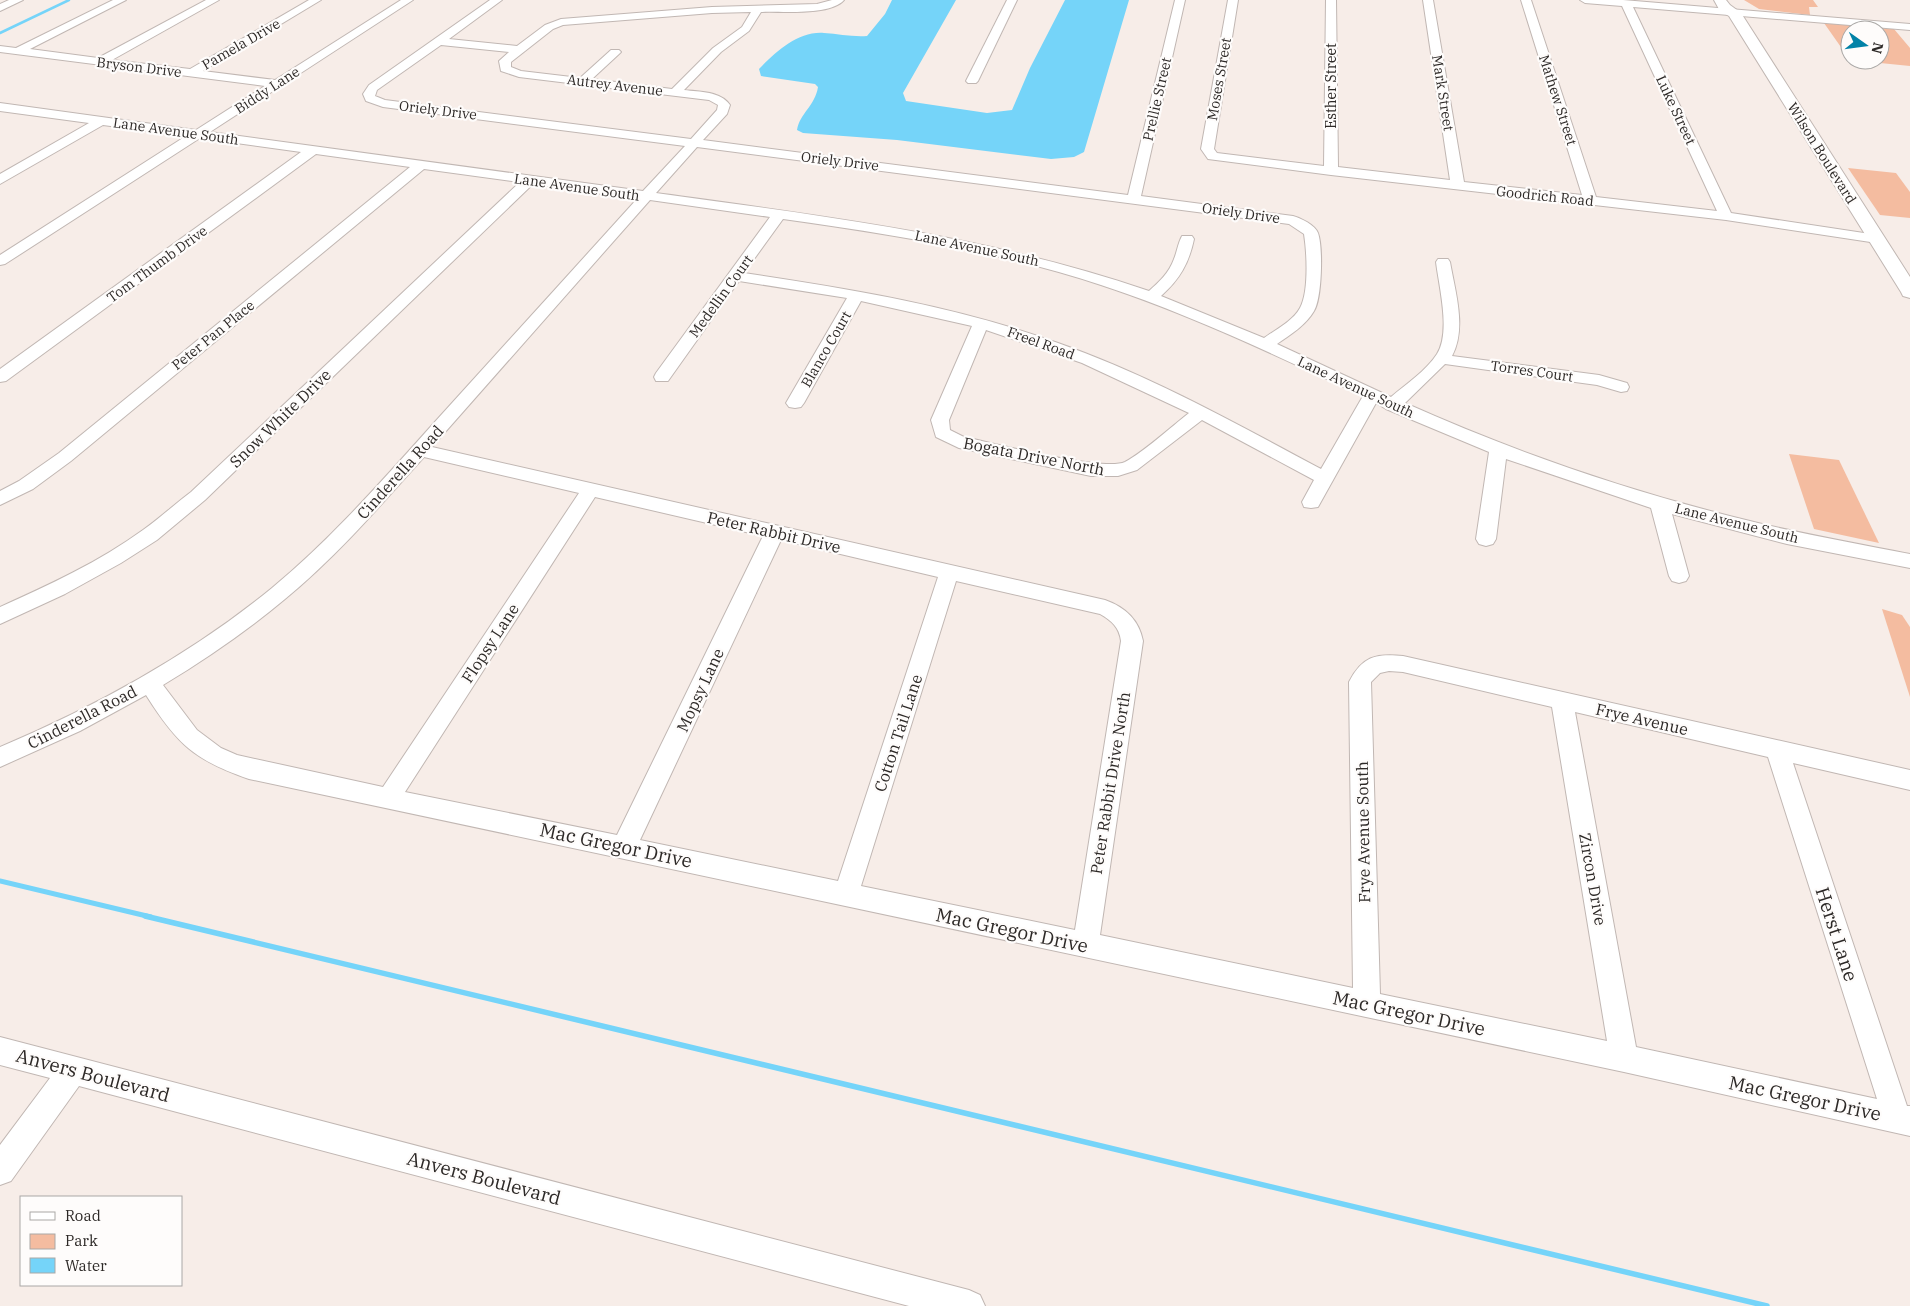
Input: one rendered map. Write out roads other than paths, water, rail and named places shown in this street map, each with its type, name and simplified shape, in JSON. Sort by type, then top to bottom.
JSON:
[{"type":"main road","name":"Wilson Boulevard","points":[[1720,0],[1725,8],[1733,6],[1910,292]]},
{"type":"street","points":[[0,8],[18,0]]},
{"type":"street","points":[[18,52],[121,0]]},
{"type":"street","points":[[99,62],[214,0]]},
{"type":"street","name":"Pamela Drive","points":[[192,73],[316,0]]},
{"type":"street","name":"Biddy Lane","points":[[0,261],[408,0]]},
{"type":"street","points":[[440,41],[497,0]]},
{"type":"street","points":[[440,41],[519,50],[549,27],[570,20],[817,7],[831,5],[839,0]]},
{"type":"street","points":[[972,81],[1012,0]]},
{"type":"street","name":"Prellie Street","points":[[1134,199],[1180,0]]},
{"type":"street","name":"Moses Street","points":[[1213,156],[1208,149],[1232,0]]},
{"type":"street","name":"Esther Street","points":[[1331,0],[1331,172]]},
{"type":"street","name":"Mark Street","points":[[1428,0],[1458,186]]},
{"type":"street","name":"Mathew Street","points":[[1526,0],[1590,200]]},
{"type":"street","points":[[1586,0],[1626,4],[1733,6],[1910,27]]},
{"type":"street","name":"Luke Street","points":[[1626,4],[1726,216]]},
{"type":"street","points":[[675,92],[717,49],[746,30],[754,20],[757,9]]},
{"type":"street","name":"Oriely Drive","points":[[440,41],[373,88],[368,94],[370,98],[383,103],[1293,220],[1308,229],[1312,239],[1312,297],[1310,305],[1299,319],[1265,345]]},
{"type":"street","name":"Bryson Drive","points":[[0,49],[277,84]]},
{"type":"street","name":"Autrey Avenue","points":[[519,50],[505,61],[505,69],[510,72],[675,92],[720,100]]},
{"type":"street","points":[[583,82],[615,52]]},
{"type":"street","name":"Cinderella Road","points":[[0,757],[91,714],[149,681],[220,637],[280,593],[347,530],[723,111],[724,105],[720,100]]},
{"type":"street","name":"Lane Avenue South","points":[[0,107],[779,214],[897,231],[983,247],[1064,268],[1151,297],[1265,345],[1392,405],[1551,469],[1659,502],[1787,537],[1910,561]]},
{"type":"street","points":[[0,180],[101,121]]},
{"type":"street","name":"Tom Thumb Drive","points":[[0,377],[314,150]]},
{"type":"street","name":"Goodrich Road","points":[[1213,156],[1331,172],[1726,216],[1877,240]]},
{"type":"street","name":"Peter Pan Place","points":[[0,499],[26,485],[65,457],[421,165]]},
{"type":"street","name":"Snow White Drive","points":[[0,616],[48,594],[97,568],[150,535],[174,516],[198,496],[530,180]]},
{"type":"street","name":"Medellin Court","points":[[662,377],[779,214]]},
{"type":"street","points":[[1151,297],[1178,272],[1184,258],[1187,239]]},
{"type":"street","points":[[1392,405],[1446,353],[1451,337],[1443,262]]},
{"type":"street","name":"Freel Road","points":[[735,276],[857,294],[931,309],[1053,346],[1144,384],[1324,478]]},
{"type":"street","name":"Blanco Court","points":[[795,403],[857,294]]},
{"type":"street","name":"Bogata Drive North","points":[[980,323],[940,420],[942,433],[959,442],[1091,470],[1112,470],[1131,466],[1200,412]]},
{"type":"street","name":"Torres Court","points":[[1441,359],[1599,380],[1621,387]]},
{"type":"street","points":[[1311,502],[1372,395]]},
{"type":"street","points":[[1486,539],[1498,449]]},
{"type":"street","name":"Peter Rabbit Drive","points":[[420,450],[1105,608],[1126,621]]},
{"type":"street","name":"Flopsy Lane","points":[[389,797],[591,489]]},
{"type":"street","points":[[1659,502],[1679,576]]},
{"type":"street","name":"Mopsy Lane","points":[[624,847],[775,532]]},
{"type":"street","name":"Cotton Tail Lane","points":[[846,894],[949,573]]},
{"type":"street","name":"Peter Rabbit Drive North","points":[[1085,946],[1132,641],[1131,631],[1126,621]]},
{"type":"street","name":"Frye Avenue","points":[[1373,666],[1387,663],[1403,664],[1910,780]]},
{"type":"street","name":"Frye Avenue South","points":[[1367,1004],[1360,682],[1364,672],[1373,666]]},
{"type":"street","name":"Mac Gregor Drive","points":[[149,681],[181,730],[209,753],[248,769],[389,797],[1085,946],[1624,1058],[1903,1119]]},
{"type":"street","name":"Zircon Drive","points":[[1562,700],[1624,1058]]},
{"type":"street","name":"Herst Lane","points":[[1777,750],[1903,1119]]},
{"type":"street","name":"Anvers Boulevard","points":[[0,1050],[968,1306]]},
{"type":"street","points":[[0,1170],[73,1070]]},
{"type":"water","points":[[892,0],[956,0],[903,93],[906,101],[987,113],[1012,110],[1030,68],[1065,0],[1129,0],[1084,152],[1074,157],[1051,159],[897,140],[803,133],[797,130],[801,119],[814,99],[818,87],[815,84],[761,76],[759,69],[781,49],[805,35],[824,33],[867,36],[885,14]]},
{"type":"waterway","points":[[0,33],[69,0]]},
{"type":"waterway","points":[[0,881],[151,917]]},
{"type":"waterway","points":[[145,916],[1767,1306]]}]
